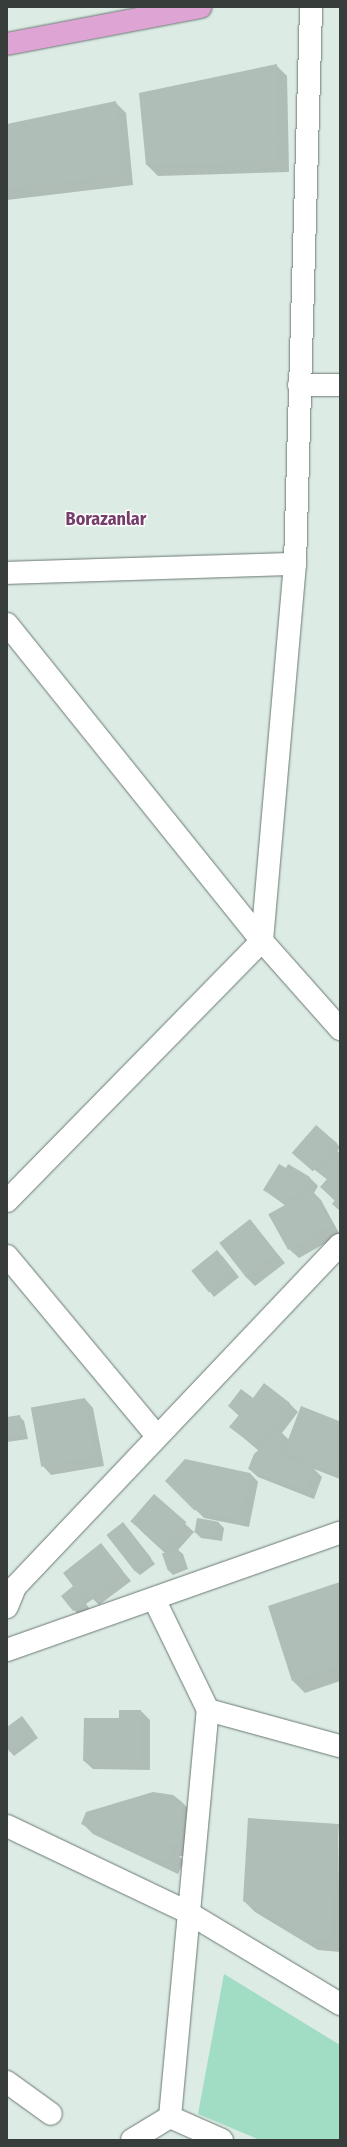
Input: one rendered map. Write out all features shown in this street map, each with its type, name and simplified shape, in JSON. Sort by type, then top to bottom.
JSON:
[{"type":"main road","points":[[7,44],[202,7]]},
{"type":"street","points":[[7,1201],[262,941],[295,564],[311,7]]},
{"type":"street","points":[[299,385],[340,385]]},
{"type":"street","points":[[7,573],[295,564]]},
{"type":"street","points":[[7,624],[262,941],[340,1029]]},
{"type":"street","points":[[7,1607],[15,1587],[340,1245]]},
{"type":"street","points":[[7,1256],[157,1436]]},
{"type":"street","points":[[7,1650],[340,1533]]},
{"type":"street","points":[[154,1599],[208,1710],[187,1912],[170,2117]]},
{"type":"street","points":[[208,1710],[340,1746]]},
{"type":"street","points":[[7,1826],[187,1912],[340,2004]]},
{"type":"street","points":[[7,2082],[51,2114]]},
{"type":"street","points":[[132,2140],[170,2117]]},
{"type":"street","points":[[170,2117],[222,2140]]},
{"type":"green space","points":[[224,1974],[340,2045],[340,2140],[260,2140],[198,2114]]},
{"type":"building","points":[[277,64],[278,161],[146,165],[139,93]]},
{"type":"building","points":[[116,101],[123,175],[7,189],[7,124]]},
{"type":"building","points":[[316,1125],[337,1143],[313,1171],[292,1153]]},
{"type":"building","points":[[337,1151],[340,1153],[340,1211],[332,1204],[335,1200],[320,1187],[327,1179],[319,1173]]},
{"type":"building","points":[[279,1164],[286,1168],[288,1164],[310,1177],[301,1191],[284,1202],[263,1190]]},
{"type":"building","points":[[312,1190],[332,1226],[288,1250],[268,1214]]},
{"type":"building","points":[[250,1219],[277,1254],[246,1278],[219,1243]]},
{"type":"building","points":[[217,1250],[235,1272],[209,1293],[191,1271]]},
{"type":"building","points":[[264,1383],[290,1403],[256,1447],[229,1427],[239,1415],[228,1406],[241,1389],[253,1398]]},
{"type":"building","points":[[85,1398],[95,1457],[41,1467],[31,1408]]},
{"type":"building","points":[[301,1406],[339,1421],[333,1438],[340,1441],[340,1461],[336,1473],[283,1453]]},
{"type":"building","points":[[20,1415],[23,1434],[7,1437],[7,1417]]},
{"type":"building","points":[[281,1430],[283,1440],[277,1454],[314,1468],[305,1491],[248,1469],[254,1454]]},
{"type":"building","points":[[185,1459],[250,1473],[240,1519],[194,1510],[165,1481]]},
{"type":"building","points":[[154,1494],[186,1522],[163,1549],[130,1521]]},
{"type":"building","points":[[197,1518],[219,1522],[216,1537],[194,1533]]},
{"type":"building","points":[[123,1522],[151,1558],[135,1571],[106,1535]]},
{"type":"building","points":[[101,1543],[123,1571],[90,1597],[84,1590],[78,1595],[84,1603],[73,1611],[61,1596],[73,1586],[63,1573]]},
{"type":"building","points":[[178,1548],[184,1565],[168,1571],[162,1554]]},
{"type":"building","points":[[340,1582],[340,1679],[336,1667],[292,1681],[268,1606]]},
{"type":"building","points":[[119,1710],[141,1710],[141,1761],[83,1761],[84,1718],[119,1718]]},
{"type":"building","points":[[22,1716],[34,1732],[9,1752],[7,1727]]},
{"type":"building","points":[[153,1792],[173,1795],[182,1802],[182,1845],[165,1845],[174,1849],[167,1863],[81,1824],[86,1812]]},
{"type":"building","points":[[248,1818],[339,1824],[331,1941],[306,1939],[243,1901]]},
{"type":"district","name":"Borazanlar","points":[[106,519]]}]
